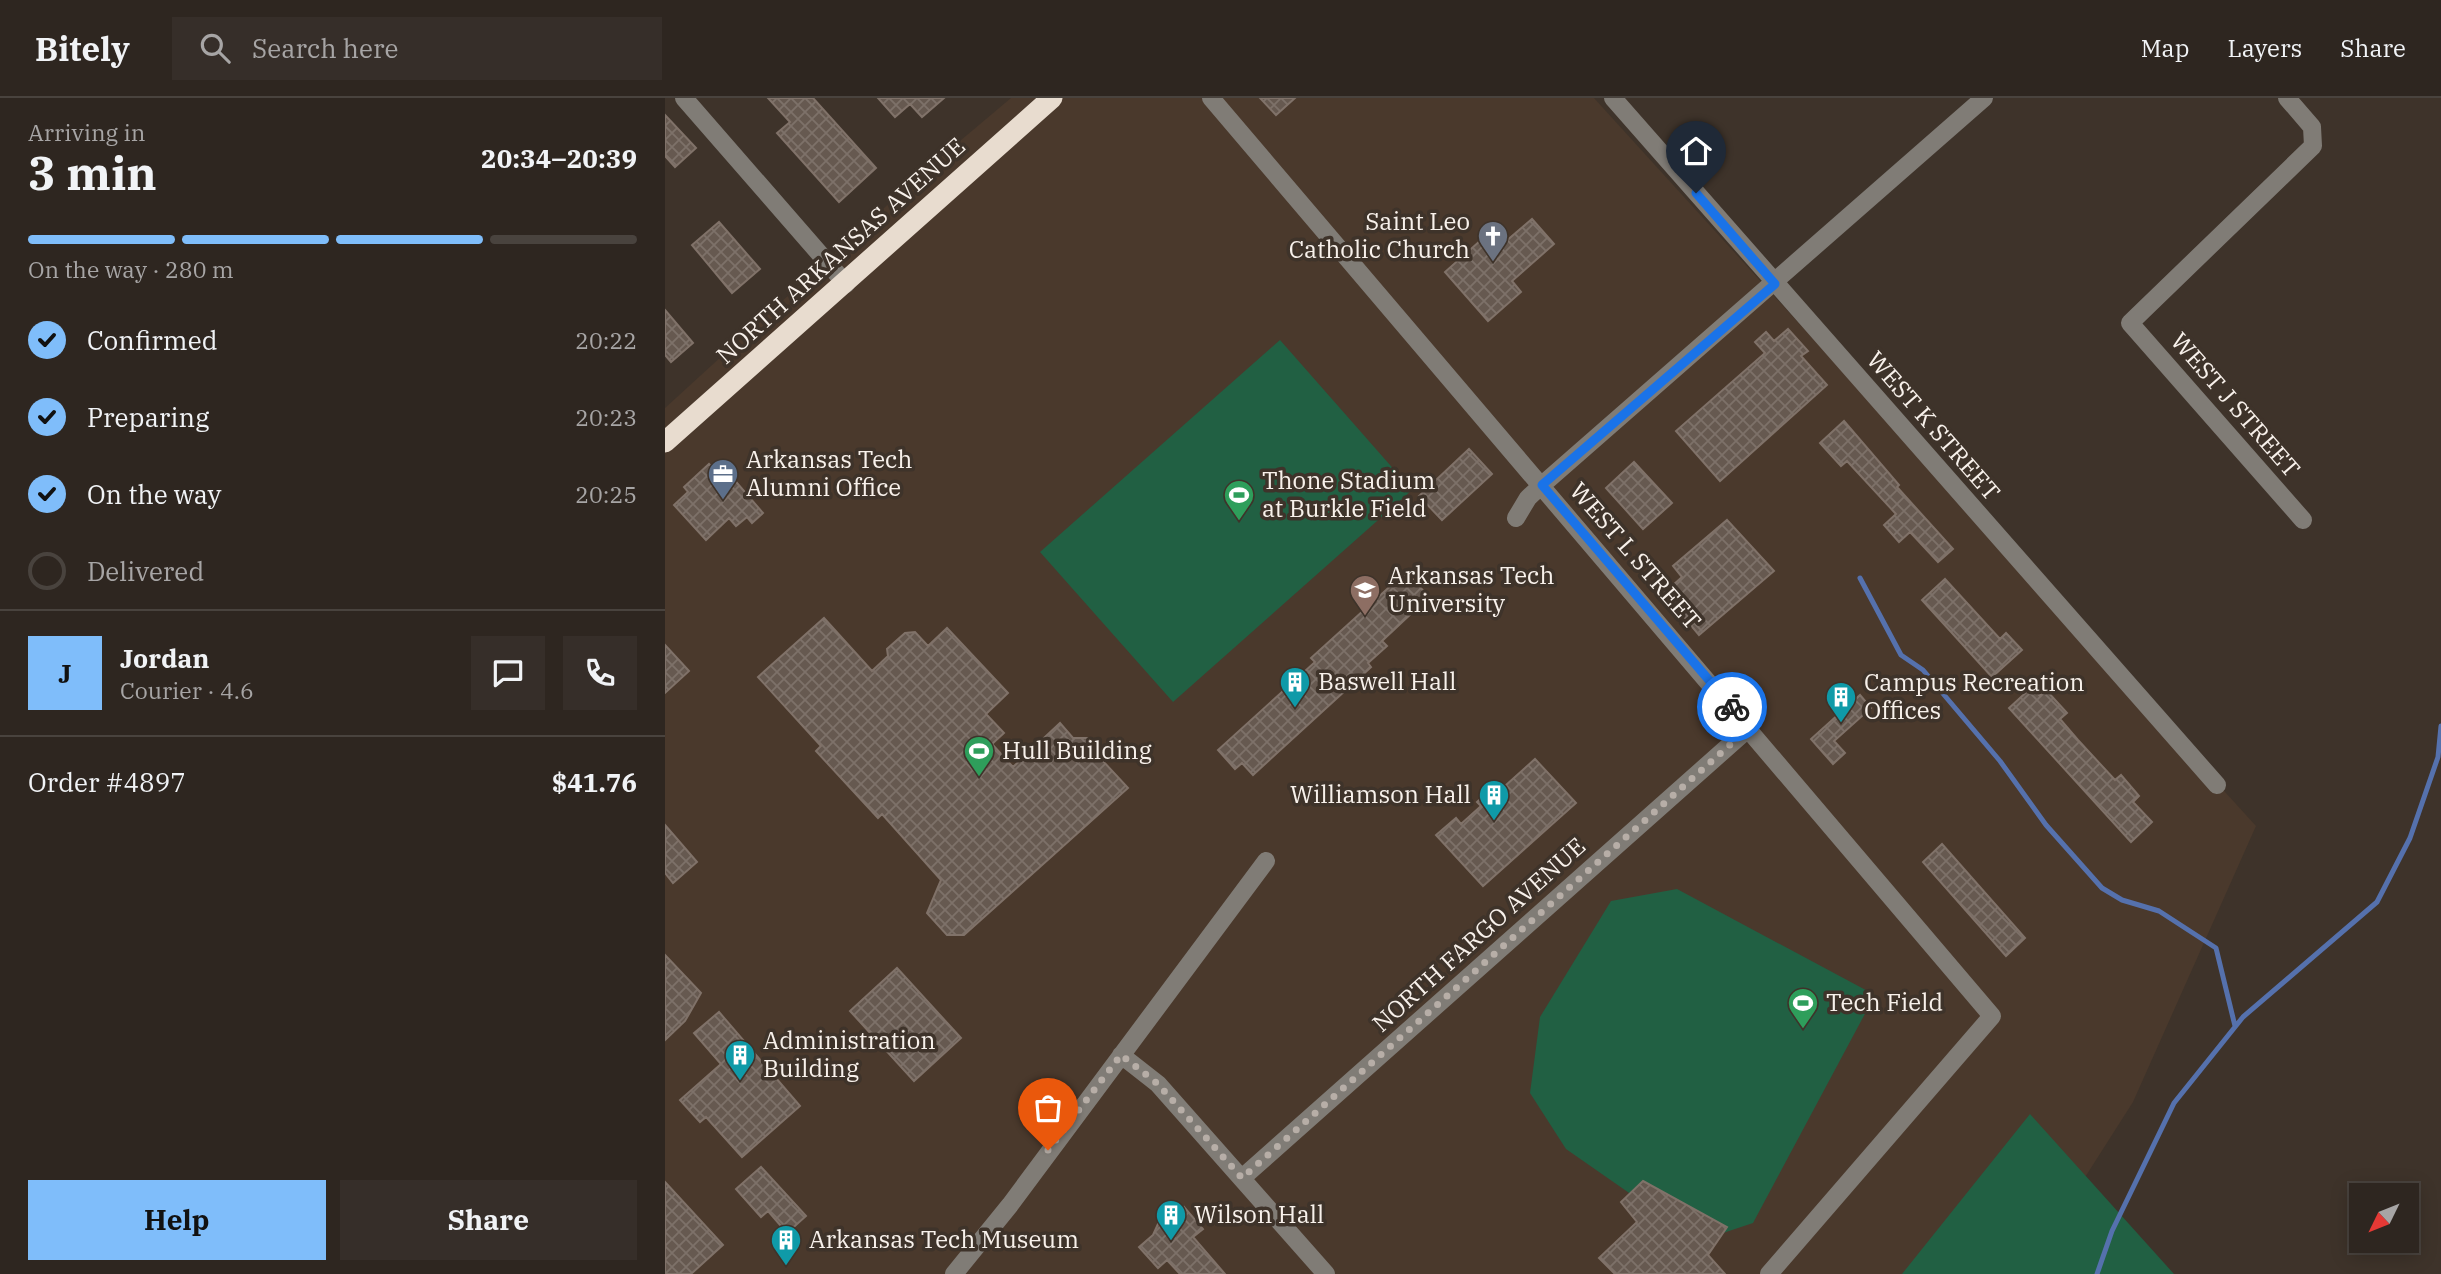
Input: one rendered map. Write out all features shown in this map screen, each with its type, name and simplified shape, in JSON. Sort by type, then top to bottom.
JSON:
[{"type":"highway","name":"NORTH ARKANSAS AVENUE","points":[[665,442],[846,284],[1052,98]]},
{"type":"street","points":[[684,98],[846,284]]},
{"type":"street","name":"WEST L STREET","points":[[1211,98],[1993,1016],[1769,1274]]},
{"type":"street","name":"WEST K STREET","points":[[1613,98],[2217,785]]},
{"type":"street","points":[[1515,518],[1528,498],[1542,485],[1775,284],[1984,98]]},
{"type":"street","name":"WEST J STREET","points":[[2287,98],[2312,127],[2313,146],[2130,323],[2303,520]]},
{"type":"street","name":"NORTH FARGO AVENUE","points":[[1242,1178],[1749,728]]},
{"type":"street","points":[[954,1274],[1010,1205],[1266,862]]},
{"type":"street","points":[[1121,1055],[1158,1084],[1326,1274]]},
{"type":"shaded area","name":"Arkansas Tech University","points":[[1011,98],[1594,98],[2256,826],[2133,1102],[2082,1182],[1998,1274],[665,1274],[665,408],[929,167]]},
{"type":"green space","points":[[1280,340],[1412,490],[1173,702],[1040,552]]},
{"type":"green space","points":[[1677,889],[1875,995],[1753,1223],[1723,1233],[1645,1204],[1566,1149],[1530,1093],[1540,1017],[1611,901]]},
{"type":"green space","points":[[2030,1114],[2174,1274],[1902,1274]]},
{"type":"building","points":[[768,98],[813,98],[876,168],[839,202],[777,133],[790,122]]},
{"type":"building","points":[[878,98],[944,98],[922,117],[910,104],[895,117]]},
{"type":"building","points":[[1260,98],[1295,98],[1276,115]]},
{"type":"building","points":[[665,115],[696,148],[675,167],[665,156]]},
{"type":"building","name":"Saint Leo Catholic Church","points":[[1532,219],[1554,244],[1512,281],[1521,292],[1488,321],[1445,272],[1480,241],[1491,254]]},
{"type":"building","points":[[719,222],[760,269],[732,293],[692,245]]},
{"type":"building","points":[[665,310],[693,343],[671,362],[665,355]]},
{"type":"building","points":[[1788,329],[1808,351],[1801,356],[1827,385],[1720,481],[1676,431],[1765,353],[1755,342],[1766,332],[1774,341]]},
{"type":"building","points":[[1844,421],[1899,485],[1897,487],[1953,549],[1938,562],[1910,532],[1899,542],[1884,525],[1896,514],[1847,461],[1841,466],[1820,443]]},
{"type":"building","points":[[1469,449],[1492,474],[1442,520],[1419,496]]},
{"type":"building","name":"Arkansas Tech Alumni Office","points":[[718,461],[763,513],[752,523],[747,517],[736,526],[729,518],[706,540],[674,505],[688,492],[684,487],[709,464],[712,467]]},
{"type":"building","points":[[1634,462],[1672,503],[1643,529],[1606,488]]},
{"type":"building","points":[[1727,520],[1774,571],[1699,635],[1664,593],[1682,577],[1673,566]]},
{"type":"building","name":"Baswell Hall","points":[[1406,572],[1429,597],[1382,641],[1387,646],[1368,663],[1371,667],[1253,775],[1242,763],[1235,769],[1218,750],[1315,662],[1311,658]]},
{"type":"building","points":[[1945,579],[2000,639],[2006,633],[2022,650],[1992,677],[1922,600]]},
{"type":"building","name":"Hull Building","points":[[824,618],[872,671],[888,656],[887,649],[905,633],[915,632],[928,646],[947,628],[1008,693],[986,714],[1004,733],[992,744],[1013,767],[1060,723],[1073,738],[1089,738],[1089,746],[1128,788],[964,935],[947,935],[927,913],[941,880],[882,814],[878,818],[816,751],[821,746],[758,677]]},
{"type":"building","points":[[665,645],[689,671],[665,693]]},
{"type":"building","points":[[2032,687],[2040,696],[2046,690],[2067,713],[2060,719],[2078,740],[2115,780],[2121,775],[2139,796],[2133,802],[2152,822],[2131,842],[2009,708]]},
{"type":"building","name":"Campus Recreation Offices","points":[[1860,695],[1871,708],[1834,741],[1845,753],[1833,764],[1811,739]]},
{"type":"building","name":"Williamson Hall","points":[[1535,759],[1576,803],[1483,886],[1436,835],[1456,818],[1461,824],[1481,806],[1477,802],[1491,789],[1496,794]]},
{"type":"building","points":[[665,825],[697,862],[673,883],[665,873]]},
{"type":"building","points":[[1942,844],[2025,938],[2006,956],[1923,862]]},
{"type":"building","points":[[665,955],[701,993],[685,1021],[665,1040]]},
{"type":"building","points":[[897,968],[961,1038],[914,1081],[850,1011]]},
{"type":"building","name":"Administration Building","points":[[719,1012],[800,1106],[742,1157],[706,1117],[700,1122],[680,1100],[721,1064],[694,1033]]},
{"type":"building","points":[[761,1167],[806,1216],[787,1233],[768,1211],[761,1217],[736,1189]]},
{"type":"building","points":[[1643,1181],[1727,1227],[1708,1255],[1725,1274],[1615,1274],[1599,1258],[1637,1222],[1621,1202]]},
{"type":"building","points":[[665,1182],[723,1245],[691,1274],[665,1274]]},
{"type":"building","name":"Wilson Hall","points":[[1184,1207],[1203,1229],[1193,1237],[1225,1274],[1180,1274],[1167,1260],[1158,1268],[1139,1247],[1153,1235],[1158,1224],[1167,1218],[1169,1220]]},
{"type":"waterway","points":[[1860,578],[1901,655],[1923,670],[2000,761],[2046,825],[2102,888],[2122,900],[2159,911],[2216,948],[2235,1026]]},
{"type":"waterway","points":[[2097,1274],[2112,1231],[2174,1103],[2243,1017],[2377,902],[2410,838],[2438,757],[2441,726]]},
{"type":"way so far","points":[[1048,1150],[1121,1055],[1158,1084],[1242,1178],[1749,728],[1732,707]]},
{"type":"place","name":"Saint Leo Catholic Church","points":[[1493,263]]},
{"type":"place","name":"Arkansas Tech Alumni Office","points":[[723,501]]},
{"type":"place","name":"Thone Stadium at Burkle Field","points":[[1239,522]]},
{"type":"place","name":"Arkansas Tech University","points":[[1365,617]]},
{"type":"place","name":"Baswell Hall","points":[[1295,709]]},
{"type":"place","name":"Campus Recreation Offices","points":[[1841,724]]},
{"type":"place","name":"Hull Building","points":[[979,778]]},
{"type":"place","name":"Williamson Hall","points":[[1494,822]]},
{"type":"place","name":"Tech Field","points":[[1803,1030]]},
{"type":"place","name":"Administration Building","points":[[740,1082]]},
{"type":"place","name":"Wilson Hall","points":[[1171,1242]]},
{"type":"place","name":"Arkansas Tech Museum","points":[[786,1267]]},
{"type":"route","points":[[1696,193],[1775,284],[1542,485],[1732,707]]}]
